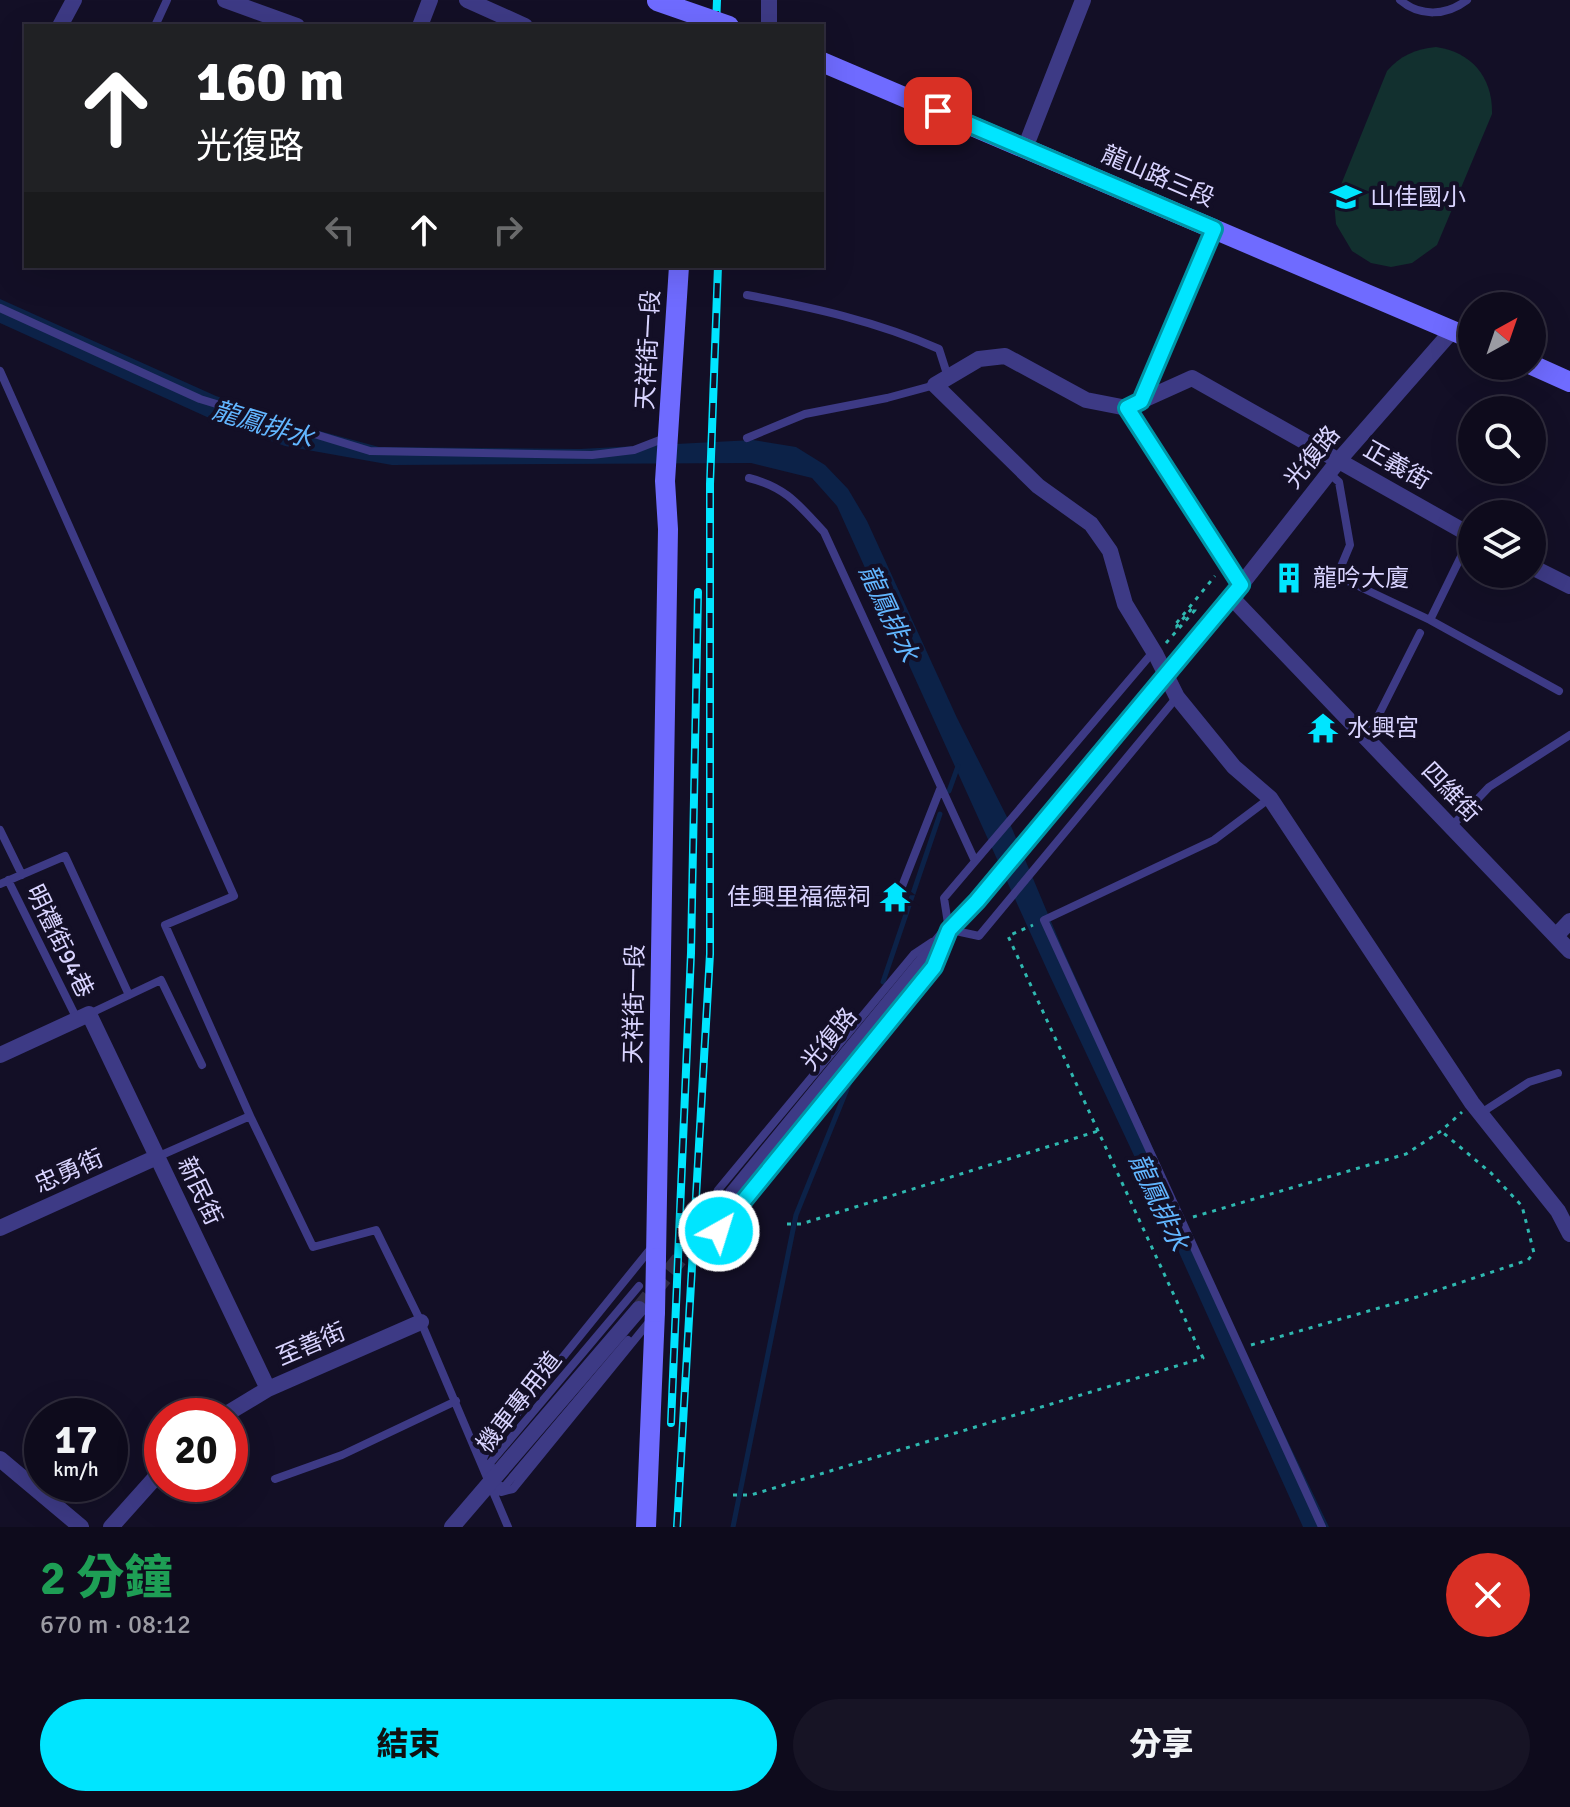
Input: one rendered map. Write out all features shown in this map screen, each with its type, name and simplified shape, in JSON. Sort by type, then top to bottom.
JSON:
[{"type":"street","points":[[61,24],[74,0]]},
{"type":"street","points":[[225,0],[255,5],[293,24]]},
{"type":"street","points":[[421,24],[430,0]]},
{"type":"street","points":[[467,0],[521,24]]},
{"type":"street","points":[[656,0],[723,24]]},
{"type":"street","points":[[677,24],[679,0]]},
{"type":"street","points":[[769,0],[769,24]]},
{"type":"street","points":[[1025,148],[1081,0]]},
{"type":"street","name":"龍山路三段","points":[[824,63],[1458,333]]},
{"type":"street","points":[[1214,229],[1134,404],[1086,400],[1005,356],[979,359],[941,381],[1038,486],[1091,524],[1110,551],[1125,604],[1177,697],[1234,767],[1270,798],[1476,1108],[1558,1211],[1570,1234]]},
{"type":"street","name":"天祥街一段","points":[[646,1527],[647,1316],[656,1250],[668,529],[665,481],[679,268]]},
{"type":"street","name":"光復路","points":[[720,1209],[949,930],[977,901],[1215,618],[1334,466],[1452,331]]},
{"type":"street","points":[[1546,371],[1570,382]]},
{"type":"street","name":"正義街","points":[[1134,404],[1192,378],[1334,466],[1458,529]]},
{"type":"street","name":"四維街","points":[[1134,404],[1227,563],[1236,591],[1367,739],[1570,951]]},
{"type":"street","points":[[1546,574],[1570,586]]},
{"type":"street","points":[[1556,936],[1570,921]]},
{"type":"street","points":[[0,1055],[83,1016]]},
{"type":"street","name":"新民街","points":[[83,1016],[157,1157],[268,1389]]},
{"type":"street","name":"忠勇街","points":[[0,1228],[157,1157]]},
{"type":"street","points":[[452,1527],[489,1483],[647,1316]]},
{"type":"street","name":"至善街","points":[[248,1401],[268,1389],[421,1322]]},
{"type":"street","points":[[0,1459],[81,1527]]},
{"type":"street","points":[[111,1527],[144,1490]]},
{"type":"lane","points":[[156,24],[167,0]]},
{"type":"lane","points":[[1400,0],[1412,10],[1437,14],[1467,0]]},
{"type":"lane","points":[[747,295],[847,315],[912,337],[939,349],[941,381],[887,398],[805,414],[747,438]]},
{"type":"lane","points":[[0,308],[200,399],[370,451],[592,455],[634,450],[669,436]]},
{"type":"lane","points":[[0,371],[234,896],[165,925],[250,1116],[313,1247],[376,1230],[421,1322],[508,1527]]},
{"type":"lane","points":[[1334,466],[1350,545],[1337,576],[1430,620],[1559,691]]},
{"type":"lane","points":[[749,478],[770,483],[791,496],[824,532],[975,861]]},
{"type":"lane","points":[[1430,620],[1458,564]]},
{"type":"lane","points":[[1367,739],[1420,633]]},
{"type":"lane","points":[[719,1231],[934,967],[949,930],[944,898],[1154,654]]},
{"type":"lane","points":[[718,1190],[914,954],[949,930],[979,936],[1177,697]]},
{"type":"lane","points":[[1451,827],[1489,787],[1570,735]]},
{"type":"lane","points":[[901,889],[941,787]]},
{"type":"lane","points":[[1270,798],[1214,840],[1044,920],[1322,1527]]},
{"type":"lane","points":[[0,830],[22,875]]},
{"type":"lane","points":[[4,882],[65,856],[129,995]]},
{"type":"lane","name":"明禮街94巷","points":[[4,882],[83,1016]]},
{"type":"lane","points":[[83,1016],[161,980],[202,1065]]},
{"type":"lane","points":[[1476,1108],[1529,1082],[1558,1073]]},
{"type":"lane","points":[[157,1157],[250,1116]]},
{"type":"lane","points":[[489,1483],[483,1459],[486,1452],[656,1250]]},
{"type":"lane","name":"機車專用道","points":[[489,1483],[491,1462],[639,1286]]},
{"type":"lane","points":[[275,1479],[342,1455],[456,1401]]},
{"type":"path","points":[[1154,654],[1195,610],[1193,607],[1174,626],[1227,563]]},
{"type":"path","points":[[733,1495],[746,1495],[1203,1358],[1008,936],[1037,923]]},
{"type":"path","points":[[1181,1221],[1406,1154],[1476,1108]]},
{"type":"path","points":[[787,1224],[801,1224],[1098,1131]]},
{"type":"path","points":[[1240,1348],[1417,1297],[1528,1260],[1534,1253],[1522,1206],[1491,1173],[1441,1131]]},
{"type":"green space","points":[[1436,47],[1460,55],[1478,69],[1489,89],[1492,114],[1437,245],[1412,263],[1391,267],[1371,263],[1352,251],[1336,224],[1334,202],[1387,71],[1408,54]]},
{"type":"water","name":"龍鳳排水","points":[[0,299],[216,396],[301,426],[379,447],[580,449],[753,440],[796,447],[825,465],[848,489],[867,521],[957,718],[1008,819],[1063,950],[1182,1213],[1182,1221],[1329,1527],[1303,1527],[837,506],[812,478],[751,463],[392,465],[285,446],[218,422],[0,323]]},
{"type":"waterway","points":[[949,791],[958,766]]},
{"type":"waterway","points":[[883,982],[940,814]]},
{"type":"waterway","points":[[733,1527],[796,1215],[851,1079]]},
{"type":"tunnel","points":[[639,1309],[720,1209]]},
{"type":"railway","points":[[716,24],[717,0]]},
{"type":"railway","points":[[677,1527],[710,954],[710,484],[718,268]]},
{"type":"railway","points":[[671,1423],[691,953],[698,592]]},
{"type":"place","name":"山佳國小","points":[[1346,197]]},
{"type":"place","name":"龍吟大廈","points":[[1289,578]]},
{"type":"place","name":"水興宮","points":[[1323,728]]},
{"type":"place","name":"佳興里福德祠","points":[[895,897]]},
{"type":"route","points":[[719,1231],[934,967],[949,930],[977,901],[1241,585],[1127,408],[1141,401],[1214,229],[938,111]]}]
